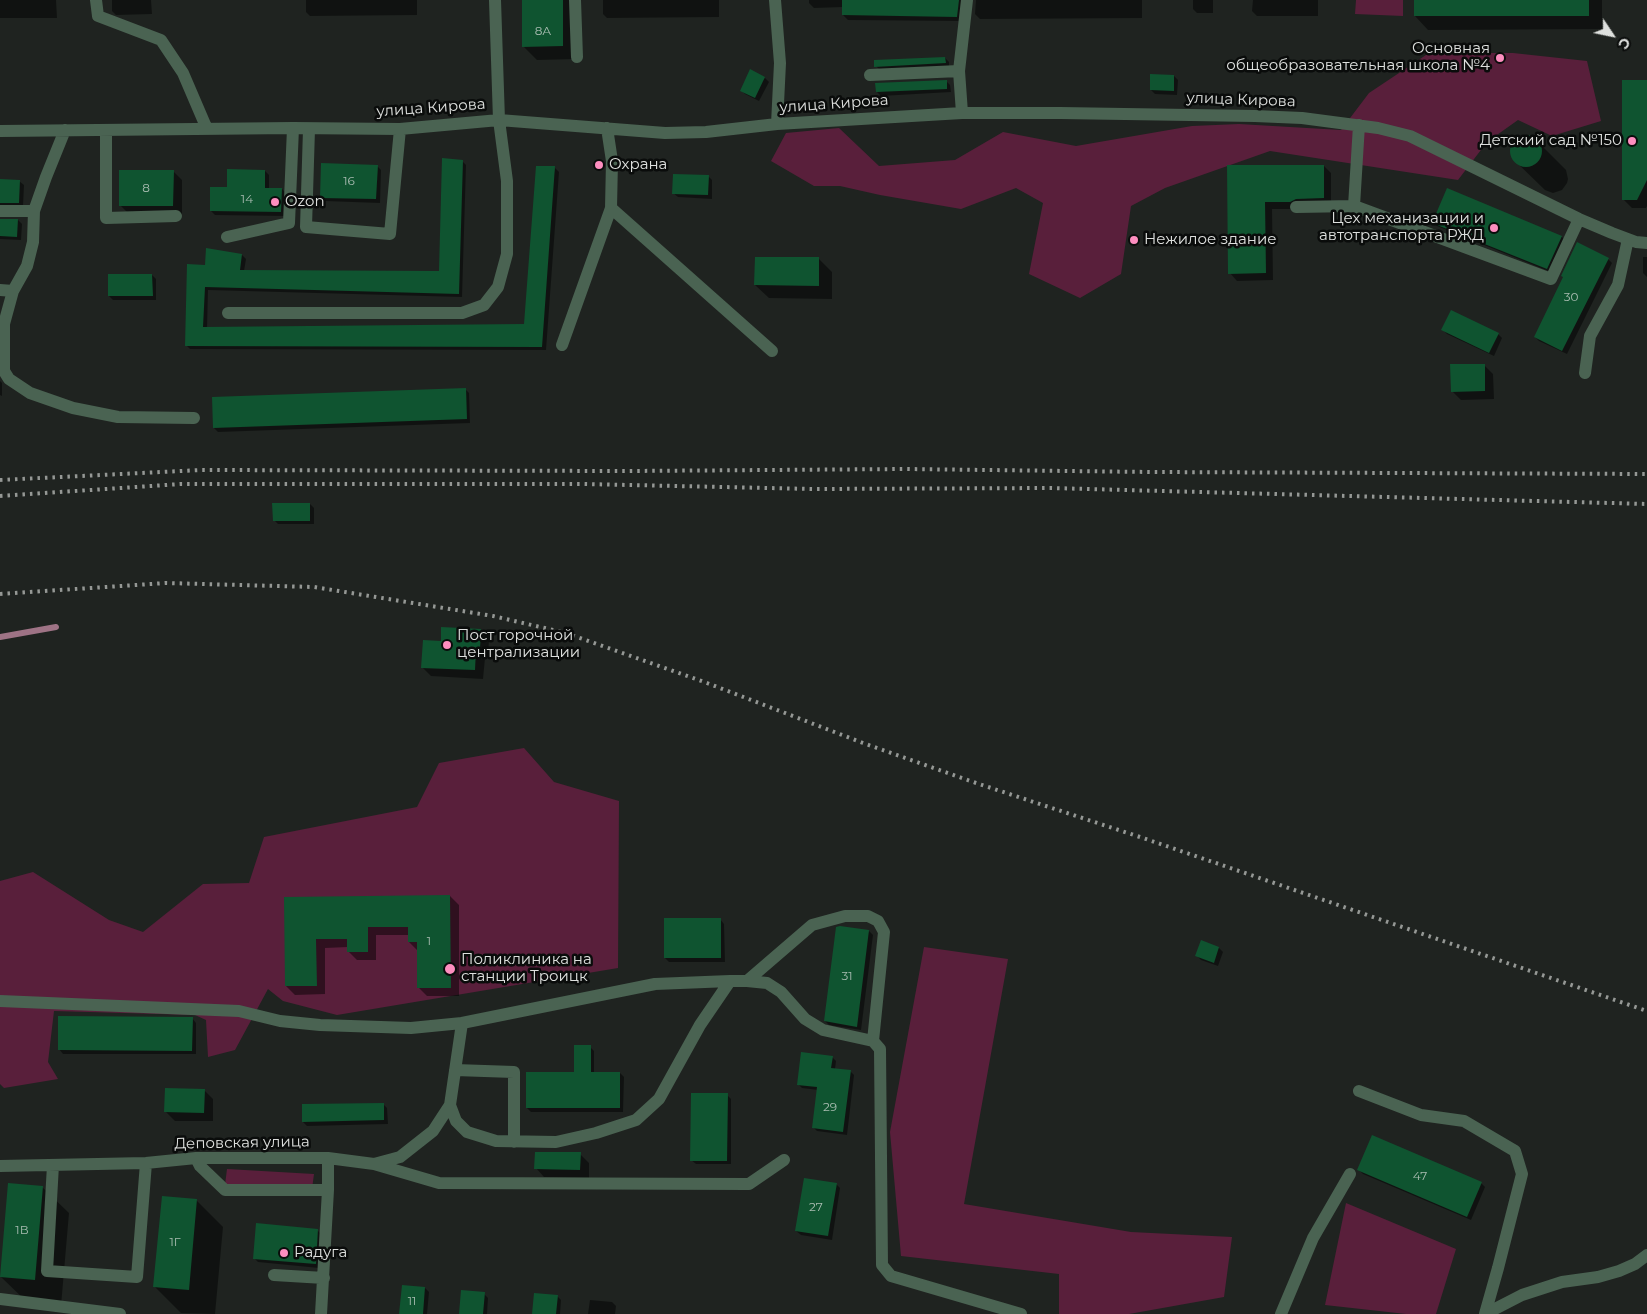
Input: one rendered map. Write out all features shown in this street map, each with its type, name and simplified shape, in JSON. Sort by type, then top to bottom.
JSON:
[{"type":"street","points":[[96,0],[98,16],[161,40],[183,73],[207,129]]},
{"type":"street","points":[[228,313],[462,313],[484,306],[498,287],[507,254],[507,180],[499,120],[495,0]]},
{"type":"street","points":[[575,0],[577,57]]},
{"type":"street","points":[[775,0],[780,63],[777,124]]},
{"type":"street","points":[[962,113],[959,71],[967,0]]},
{"type":"street","points":[[870,75],[959,71]]},
{"type":"street","name":"улица Кирова","points":[[0,131],[293,128],[400,129],[499,120],[665,133],[706,132],[777,124],[962,113],[1053,112],[1302,118],[1378,128],[1410,136],[1579,219],[1628,239],[1647,243]]},
{"type":"street","points":[[1354,206],[1359,125]]},
{"type":"street","points":[[227,237],[289,222],[293,128]]},
{"type":"street","points":[[562,345],[610,208],[612,160],[607,128]]},
{"type":"street","points":[[309,129],[306,227],[390,234],[400,129]]},
{"type":"street","points":[[65,130],[34,211],[33,242],[26,266],[6,291],[2,361],[4,371],[9,379],[30,393],[73,408],[118,417],[194,418]]},
{"type":"street","points":[[106,131],[106,218],[176,216]]},
{"type":"street","points":[[1296,207],[1354,206],[1551,279],[1579,219]]},
{"type":"street","points":[[610,208],[772,351]]},
{"type":"street","points":[[0,211],[34,211]]},
{"type":"street","points":[[1585,373],[1590,336],[1618,285],[1628,239]]},
{"type":"street","points":[[747,982],[812,925],[845,916],[868,916],[878,921],[884,932],[873,1041]]},
{"type":"street","points":[[450,1104],[456,1121],[467,1132],[496,1141],[556,1142],[596,1133],[636,1120],[659,1099],[700,1025],[730,981]]},
{"type":"street","points":[[0,1000],[239,1011],[280,1022],[320,1026],[411,1028],[462,1023],[655,984],[730,981],[767,983],[781,992],[805,1019],[823,1030],[873,1041],[880,1049],[882,1265],[892,1276],[1022,1314]]},
{"type":"street","points":[[374,1164],[400,1157],[433,1131],[450,1104],[462,1023]]},
{"type":"street","points":[[455,1070],[514,1072],[514,1142]]},
{"type":"street","points":[[1359,1091],[1420,1115],[1464,1121],[1515,1151],[1522,1174],[1485,1314]]},
{"type":"street","points":[[196,1158],[200,1166],[225,1190],[328,1190]]},
{"type":"street","name":"Деповская улица","points":[[0,1166],[146,1163],[196,1158],[328,1158],[321,1314]]},
{"type":"street","points":[[328,1158],[374,1164],[439,1183],[749,1184],[784,1160]]},
{"type":"street","points":[[53,1165],[47,1271],[137,1277],[146,1163]]},
{"type":"street","points":[[1281,1314],[1313,1238],[1350,1174]]},
{"type":"street","points":[[1485,1314],[1522,1295],[1562,1282],[1598,1277],[1619,1271],[1635,1264],[1647,1255]]},
{"type":"street","points":[[274,1275],[324,1278]]},
{"type":"street","points":[[0,1299],[120,1314]]},
{"type":"shaded area","points":[[1356,0],[1403,0],[1403,16],[1355,14]]},
{"type":"shaded area","points":[[1429,53],[1513,53],[1587,61],[1601,121],[1552,136],[1518,120],[1487,142],[1458,180],[1270,151],[1165,188],[1131,206],[1121,274],[1080,298],[1029,274],[1043,203],[1016,188],[961,209],[840,186],[814,186],[771,161],[786,133],[839,128],[879,166],[955,160],[1003,132],[1076,146],[1192,126],[1239,124],[1341,130],[1369,93]]},
{"type":"shaded area","points":[[524,748],[554,782],[619,801],[618,968],[337,1015],[283,1001],[268,989],[235,1050],[208,1057],[206,1020],[195,1015],[54,1011],[48,1062],[58,1079],[4,1088],[0,1084],[0,881],[33,872],[109,920],[143,932],[203,884],[249,883],[264,837],[417,807],[439,763]]},
{"type":"shaded area","points":[[924,947],[1008,959],[964,1204],[1131,1232],[1232,1237],[1224,1297],[1129,1314],[1059,1314],[1059,1274],[901,1256],[890,1132]]},
{"type":"shaded area","points":[[227,1169],[314,1174],[312,1189],[225,1185]]},
{"type":"shaded area","points":[[1346,1203],[1456,1249],[1436,1314],[1406,1314],[1325,1305]]},
{"type":"building","points":[[522,0],[563,0],[563,46],[522,47]]},
{"type":"building","points":[[842,0],[959,0],[957,17],[842,15]]},
{"type":"building","points":[[1414,0],[1589,0],[1589,16],[1414,16]]},
{"type":"building","points":[[945,57],[946,63],[874,67],[874,60]]},
{"type":"building","points":[[750,69],[765,77],[755,98],[740,91]]},
{"type":"building","points":[[1150,74],[1174,75],[1174,91],[1150,90]]},
{"type":"building","points":[[947,80],[947,89],[876,92],[875,83]]},
{"type":"building","points":[[1622,80],[1647,80],[1647,180],[1637,200],[1622,200]]},
{"type":"building","points":[[1526,135],[1532,136],[1537,140],[1541,145],[1541,157],[1537,162],[1532,166],[1526,167],[1520,166],[1515,162],[1511,157],[1510,151],[1511,145],[1515,140],[1520,136]]},
{"type":"building","points":[[442,158],[463,160],[459,294],[205,287],[203,327],[524,324],[536,166],[555,166],[542,347],[185,346],[187,264],[205,265],[206,248],[242,254],[240,270],[439,271]]},
{"type":"building","points":[[321,163],[378,165],[376,199],[320,198]]},
{"type":"building","points":[[1227,165],[1324,165],[1324,198],[1296,199],[1290,202],[1265,202],[1266,273],[1228,274]]},
{"type":"building","points":[[227,169],[265,170],[265,188],[282,188],[281,212],[210,211],[210,187],[227,187]]},
{"type":"building","points":[[119,170],[174,170],[173,206],[119,206]]},
{"type":"building","points":[[673,174],[709,175],[708,195],[672,194]]},
{"type":"building","points":[[0,179],[20,180],[19,203],[0,203]]},
{"type":"building","name":"Цех механизации и автотранспорта РЖД","points":[[1447,188],[1562,236],[1547,269],[1432,223]]},
{"type":"building","points":[[0,219],[18,219],[17,237],[0,236]]},
{"type":"building","points":[[1577,242],[1609,258],[1562,351],[1534,337],[1563,277],[1561,276]]},
{"type":"building","points":[[755,257],[819,257],[819,286],[754,285]]},
{"type":"building","points":[[108,274],[152,274],[153,296],[108,296]]},
{"type":"building","points":[[1451,310],[1499,333],[1489,353],[1441,330]]},
{"type":"building","points":[[1450,364],[1485,364],[1485,391],[1451,392]]},
{"type":"building","points":[[466,388],[467,419],[213,428],[212,397]]},
{"type":"building","points":[[272,503],[310,503],[310,521],[273,521]]},
{"type":"building","name":"Пост горочной централизации","points":[[441,627],[481,629],[480,649],[476,649],[475,670],[421,668],[423,640],[441,641]]},
{"type":"building","points":[[450,895],[451,988],[417,988],[417,942],[408,942],[408,927],[368,927],[368,952],[347,952],[347,939],[316,939],[317,986],[285,986],[284,897]]},
{"type":"building","points":[[664,918],[721,918],[721,958],[664,958]]},
{"type":"building","points":[[836,927],[869,930],[857,1027],[824,1021]]},
{"type":"building","points":[[1201,940],[1219,947],[1214,963],[1195,956]]},
{"type":"building","points":[[58,1016],[193,1017],[192,1051],[58,1050]]},
{"type":"building","points":[[574,1045],[591,1045],[591,1072],[620,1072],[620,1108],[526,1108],[526,1072],[574,1072]]},
{"type":"building","points":[[801,1052],[833,1056],[831,1068],[851,1070],[843,1132],[812,1128],[817,1087],[797,1085]]},
{"type":"building","points":[[165,1088],[205,1089],[204,1113],[164,1112]]},
{"type":"building","points":[[691,1093],[728,1093],[727,1161],[690,1161]]},
{"type":"building","points":[[384,1103],[384,1120],[302,1122],[302,1104]]},
{"type":"building","points":[[1372,1135],[1482,1182],[1467,1217],[1357,1170]]},
{"type":"building","points":[[535,1152],[581,1152],[580,1170],[534,1169]]},
{"type":"building","points":[[804,1178],[837,1183],[828,1236],[795,1231]]},
{"type":"building","points":[[8,1183],[43,1186],[35,1280],[0,1277]]},
{"type":"building","points":[[162,1196],[197,1199],[189,1290],[153,1287]]},
{"type":"building","points":[[256,1223],[318,1229],[316,1264],[253,1259]]},
{"type":"building","points":[[402,1285],[425,1287],[423,1314],[399,1314]]},
{"type":"building","points":[[461,1290],[485,1292],[483,1314],[459,1314]]},
{"type":"building","points":[[534,1293],[558,1295],[556,1314],[532,1314]]},
{"type":"waterway","points":[[0,637],[56,627]]},
{"type":"railway","points":[[0,480],[200,470],[629,471],[906,469],[1647,474]]},
{"type":"railway","points":[[0,496],[181,484],[584,484],[814,489],[1051,488],[1647,504]]},
{"type":"railway","points":[[0,594],[166,583],[314,587],[493,616],[566,633],[976,783],[1143,838],[1647,1011]]},
{"type":"place","name":"Основная общеобразовательная школа №4","points":[[1500,58]]},
{"type":"place","name":"Детский сад №150","points":[[1632,141]]},
{"type":"place","name":"Охрана","points":[[599,165]]},
{"type":"place","name":"Ozon","points":[[275,202]]},
{"type":"place","name":"Цех механизации и автотранспорта РЖД","points":[[1494,228]]},
{"type":"place","name":"Нежилое здание","points":[[1134,240]]},
{"type":"place","name":"Пост горочной централизации","points":[[447,645]]},
{"type":"place","name":"Поликлиника на станции Троицк","points":[[450,969]]},
{"type":"place","name":"Радуга","points":[[284,1253]]}]
